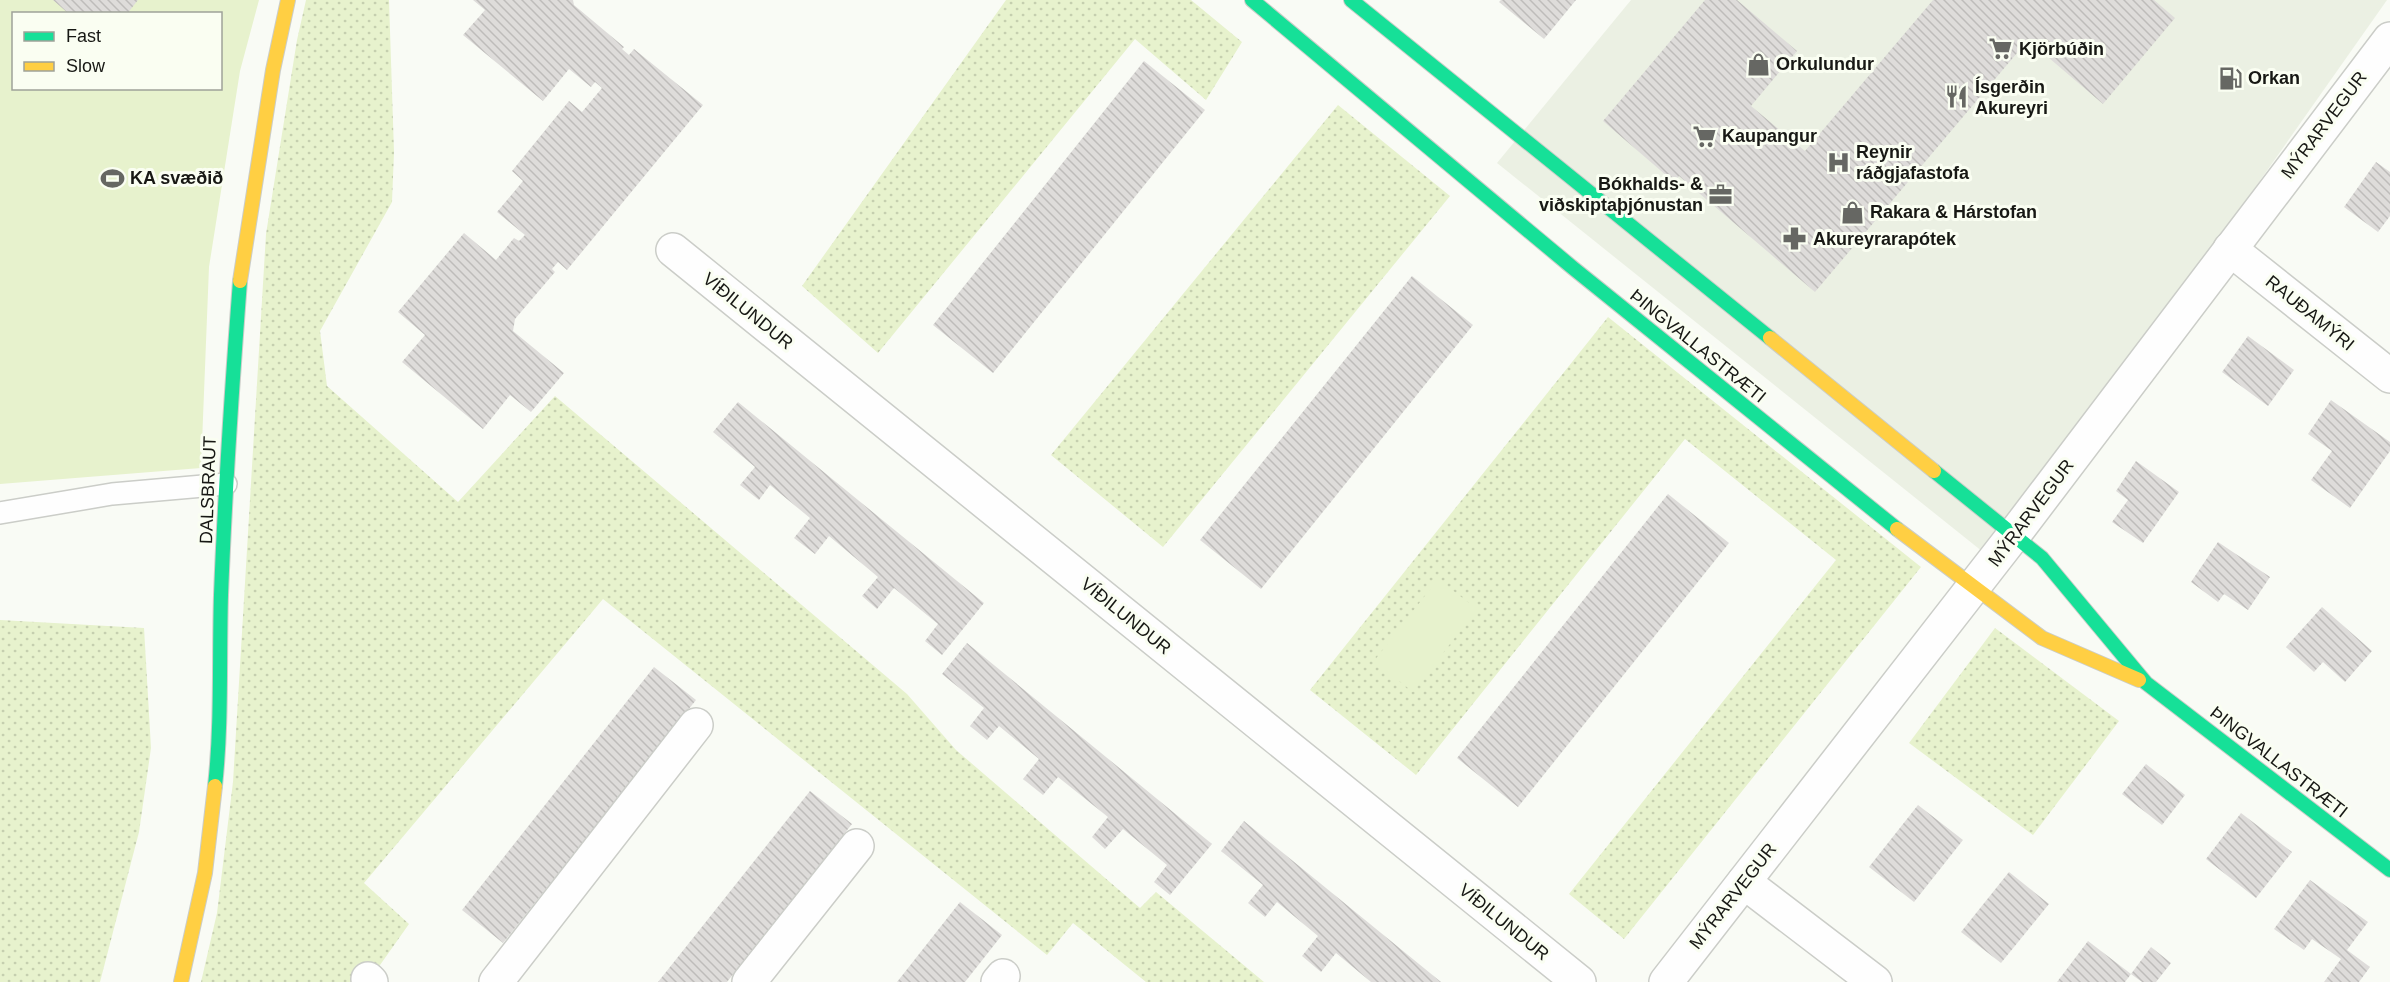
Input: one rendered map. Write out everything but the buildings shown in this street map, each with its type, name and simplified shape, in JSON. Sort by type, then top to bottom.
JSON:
[{"type":"main road","name":"DALSBRAUT","points":[[181,982],[205,873],[220,741],[221,598],[227,442],[242,260],[271,81],[288,0]]},
{"type":"main road","name":"ÞINGVALLASTRÆTI","points":[[1252,0],[1574,268],[1933,558],[2042,638],[2146,683]]},
{"type":"main road","name":"ÞINGVALLASTRÆTI","points":[[1351,0],[2042,558],[2146,683],[2390,870]]},
{"type":"street","name":"MÝRARVEGUR","points":[[1666,982],[1974,588],[2390,39]]},
{"type":"street","name":"RAUÐAMÝRI","points":[[2230,249],[2390,376]]},
{"type":"street","name":"VÍÐILUNDUR","points":[[673,250],[1579,982]]},
{"type":"street","points":[[496,982],[696,724]]},
{"type":"street","points":[[749,982],[856,846]]},
{"type":"street","points":[[1744,882],[1875,982]]},
{"type":"lane","points":[[0,513],[112,494],[226,484]]},
{"type":"shaded area","name":"Kaupangur","points":[[1631,0],[2387,0],[1993,560],[1497,163]]},
{"type":"green space","name":"KA svæðið","points":[[0,0],[259,0],[240,71],[209,267],[201,468],[0,484]]},
{"type":"green space","points":[[306,0],[389,0],[394,152],[392,202],[320,331],[327,386],[458,502],[555,396],[907,694],[956,750],[1140,908],[1156,892],[1264,982],[1146,982],[1073,923],[1047,955],[603,599],[364,883],[409,924],[368,982],[201,982],[217,913],[233,782],[266,234],[297,40]]},
{"type":"green space","points":[[1006,0],[1191,0],[1242,42],[1206,100],[1135,39],[878,353],[802,286]]},
{"type":"green space","points":[[1338,105],[1450,196],[1163,547],[1051,455]]},
{"type":"green space","points":[[1608,317],[1921,567],[1624,939],[1569,894],[1836,560],[1685,439],[1416,775],[1310,690]]},
{"type":"green space","points":[[1438,579],[1477,609],[1413,692],[1374,661]]},
{"type":"green space","points":[[0,620],[144,628],[151,748],[139,832],[100,982],[0,982]]},
{"type":"green space","points":[[1995,628],[2119,721],[2033,835],[1909,743]]},
{"type":"traffic: fast","points":[[1252,0],[1573,268],[1897,529]]},
{"type":"traffic: fast","points":[[1351,0],[1770,338]]},
{"type":"traffic: fast","points":[[215,786],[219,738],[221,595],[240,281]]},
{"type":"traffic: fast","points":[[1934,471],[2042,558],[2146,683],[2390,870]]},
{"type":"traffic: slow","points":[[240,281],[273,70],[288,0]]},
{"type":"traffic: slow","points":[[1770,338],[1934,471]]},
{"type":"traffic: slow","points":[[1897,529],[2042,638],[2139,680]]},
{"type":"traffic: slow","points":[[181,982],[205,873],[215,786]]},
{"type":"place","name":"Kjörbúðin","points":[[2001,49]]},
{"type":"place","name":"Orkulundur","points":[[1758,64]]},
{"type":"place","name":"Orkan","points":[[2230,78]]},
{"type":"place","name":"Ísgerðin Akureyri","points":[[1957,97]]},
{"type":"place","name":"Kaupangur","points":[[1704,136]]},
{"type":"place","name":"Reynir ráðgjafastofa","points":[[1838,162]]},
{"type":"place","name":"KA svæðið","points":[[112,178]]},
{"type":"place","name":"Bókhalds- & viðskiptaþjónustan","points":[[1721,194]]},
{"type":"place","name":"Rakara & Hárstofan","points":[[1852,212]]},
{"type":"place","name":"Akureyrarapótek","points":[[1795,239]]}]
